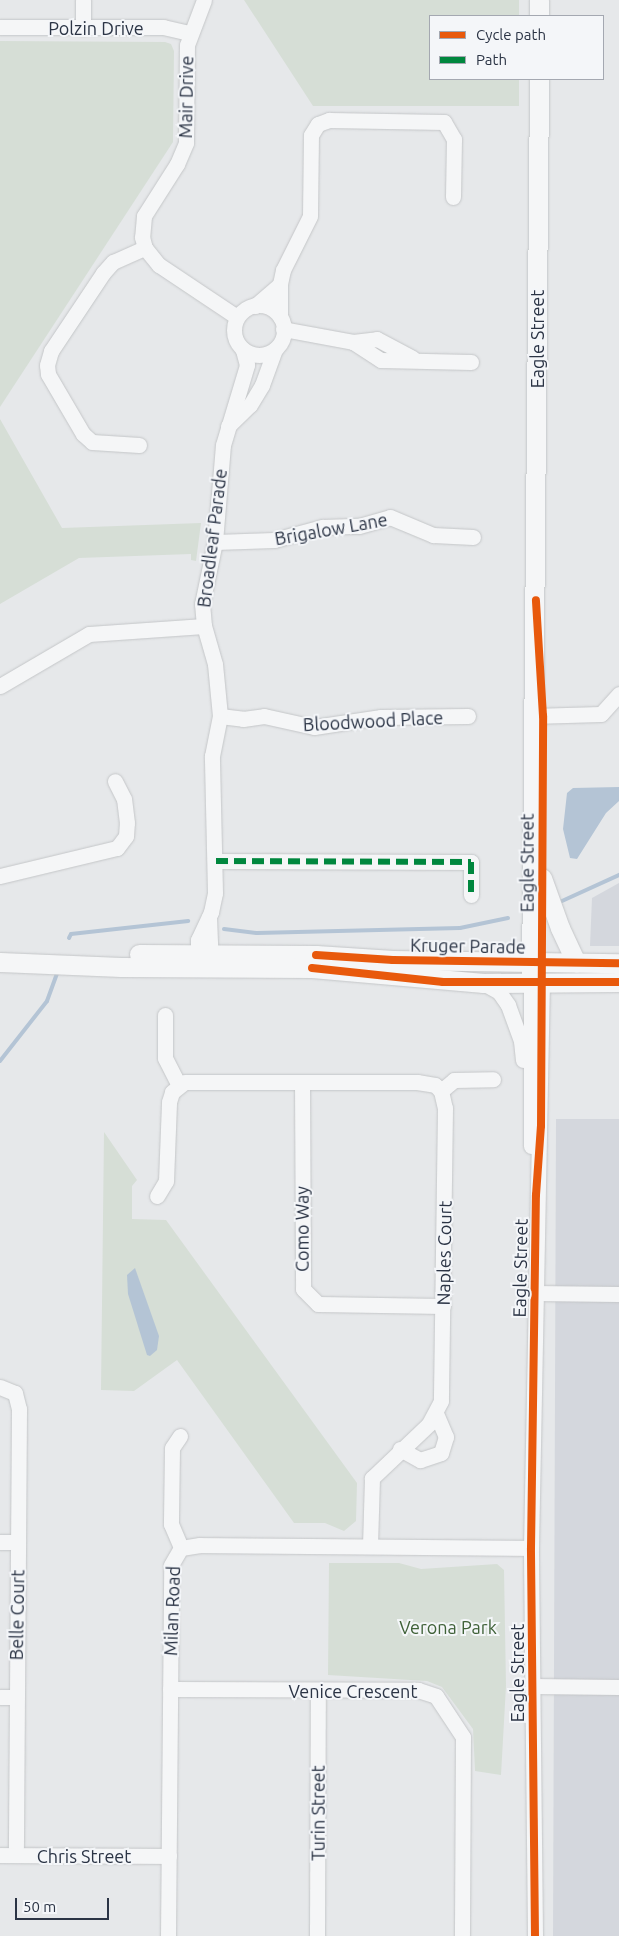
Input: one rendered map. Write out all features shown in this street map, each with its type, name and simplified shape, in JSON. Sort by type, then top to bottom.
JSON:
[{"type":"street","points":[[83,0],[83,28]]},
{"type":"street","name":"Mair Drive","points":[[145,248],[142,226],[144,216],[177,164],[186,143],[190,33],[204,0]]},
{"type":"street","points":[[539,0],[539,15]]},
{"type":"street","name":"Polzin Drive","points":[[0,27],[163,27],[190,33]]},
{"type":"street","name":"Eagle Street","points":[[536,1195],[532,1176],[530,1098],[542,878],[536,600],[539,80]]},
{"type":"street","points":[[228,426],[250,405],[262,385],[275,349],[282,340],[280,284],[286,262],[310,216],[311,135],[322,121],[444,122],[454,139],[453,198]]},
{"type":"street","points":[[139,445],[92,442],[83,434],[48,374],[47,365],[51,351],[103,273],[113,262],[145,248],[159,265],[237,317]]},
{"type":"street","points":[[275,349],[259,356],[243,350],[234,334],[237,317],[255,306],[280,284]]},
{"type":"street","points":[[255,306],[267,307],[282,323],[353,342],[381,360],[397,362],[412,358],[471,362]]},
{"type":"street","name":"Broadleaf Parade","points":[[205,961],[198,940],[209,918],[215,893],[216,861],[212,756],[220,716],[215,664],[204,626],[202,604],[215,542],[220,464],[228,426],[247,365],[243,350]]},
{"type":"street","name":"Brigalow Lane","points":[[215,542],[274,540],[322,527],[359,526],[390,517],[433,535],[473,537]]},
{"type":"street","points":[[0,686],[90,634],[204,626]]},
{"type":"street","points":[[538,716],[601,714],[619,694]]},
{"type":"street","name":"Bloodwood Place","points":[[220,716],[244,719],[264,716],[314,727],[381,717],[468,716]]},
{"type":"street","name":"Eagle Street","points":[[537,962],[538,716]]},
{"type":"street","points":[[0,876],[117,848],[126,836],[127,823],[124,799],[115,781]]},
{"type":"street","points":[[216,861],[471,862],[471,895]]},
{"type":"street","points":[[542,878],[576,963]]},
{"type":"street","name":"Kruger Parade","points":[[205,961],[483,983],[619,982]]},
{"type":"street","name":"Kruger Parade","points":[[0,962],[50,962],[69,966],[205,961],[619,964]]},
{"type":"street","name":"Eagle Street","points":[[535,1936],[530,1548],[536,1195],[541,1126],[536,982]]},
{"type":"street","points":[[483,983],[499,992],[508,1005],[521,1041],[530,1098]]},
{"type":"street","points":[[165,1015],[165,1058],[179,1085]]},
{"type":"street","points":[[158,1196],[166,1181],[169,1102],[179,1085],[196,1081],[426,1082],[441,1091],[454,1080],[493,1079]]},
{"type":"street","name":"Como Way","points":[[302,1082],[303,1288],[318,1304],[443,1306]]},
{"type":"street","name":"Naples Court","points":[[436,1414],[443,1382],[445,1108],[441,1091]]},
{"type":"street","points":[[534,1293],[619,1294]]},
{"type":"street","name":"Belle Court","points":[[0,1387],[16,1393],[19,1409],[16,1855]]},
{"type":"street","points":[[370,1546],[372,1478],[400,1449],[436,1414],[446,1437],[442,1453],[420,1460],[400,1449]]},
{"type":"street","points":[[180,1436],[172,1448],[171,1524],[181,1548]]},
{"type":"street","points":[[0,1542],[18,1542]]},
{"type":"street","name":"Milan Road","points":[[168,1936],[171,1565],[181,1548],[200,1544],[530,1548]]},
{"type":"street","points":[[532,1686],[619,1687]]},
{"type":"street","name":"Venice Crescent","points":[[170,1689],[428,1691],[442,1702],[460,1728],[464,1747],[462,1936]]},
{"type":"street","name":"Turin Street","points":[[317,1936],[318,1690]]},
{"type":"street","points":[[0,1697],[16,1697]]},
{"type":"street","name":"Chris Street","points":[[0,1855],[169,1856]]},
{"type":"shaded area","points":[[619,883],[619,946],[590,946],[592,898]]},
{"type":"shaded area","points":[[556,1119],[619,1119],[619,1936],[553,1936]]},
{"type":"green space","points":[[244,0],[519,0],[519,15],[429,15],[429,80],[519,80],[519,106],[313,106]]},
{"type":"green space","points":[[0,41],[165,42],[171,44],[174,51],[173,142],[0,407]]},
{"type":"green space","points":[[0,419],[62,528],[201,523],[196,561],[191,560],[191,554],[79,558],[0,604]]},
{"type":"green space","points":[[104,1132],[137,1180],[132,1186],[132,1219],[166,1220],[357,1483],[356,1521],[344,1531],[325,1523],[294,1523],[177,1360],[134,1391],[101,1390]]},
{"type":"green space","name":"Verona Park","points":[[329,1563],[399,1563],[421,1569],[497,1564],[504,1570],[506,1686],[501,1775],[475,1771],[473,1729],[442,1687],[427,1681],[328,1675]]},
{"type":"water","points":[[619,787],[619,801],[606,813],[577,859],[570,858],[563,829],[567,793],[573,788]]},
{"type":"water","points":[[135,1268],[159,1336],[157,1350],[150,1356],[147,1355],[128,1294],[127,1275]]},
{"type":"waterway","points":[[562,901],[619,875]]},
{"type":"waterway","points":[[224,929],[257,933],[460,928],[508,918]]},
{"type":"waterway","points":[[69,938],[71,934],[188,921]]},
{"type":"waterway","points":[[0,1061],[47,1001],[57,974]]},
{"type":"marked path","points":[[216,861],[471,862],[471,895]]},
{"type":"cycle path","points":[[535,1936],[531,1548],[536,1195],[541,1126],[543,716],[536,600]]},
{"type":"cycle path","points":[[316,955],[393,960],[619,963]]},
{"type":"cycle path","points":[[312,968],[443,982],[619,982]]}]
